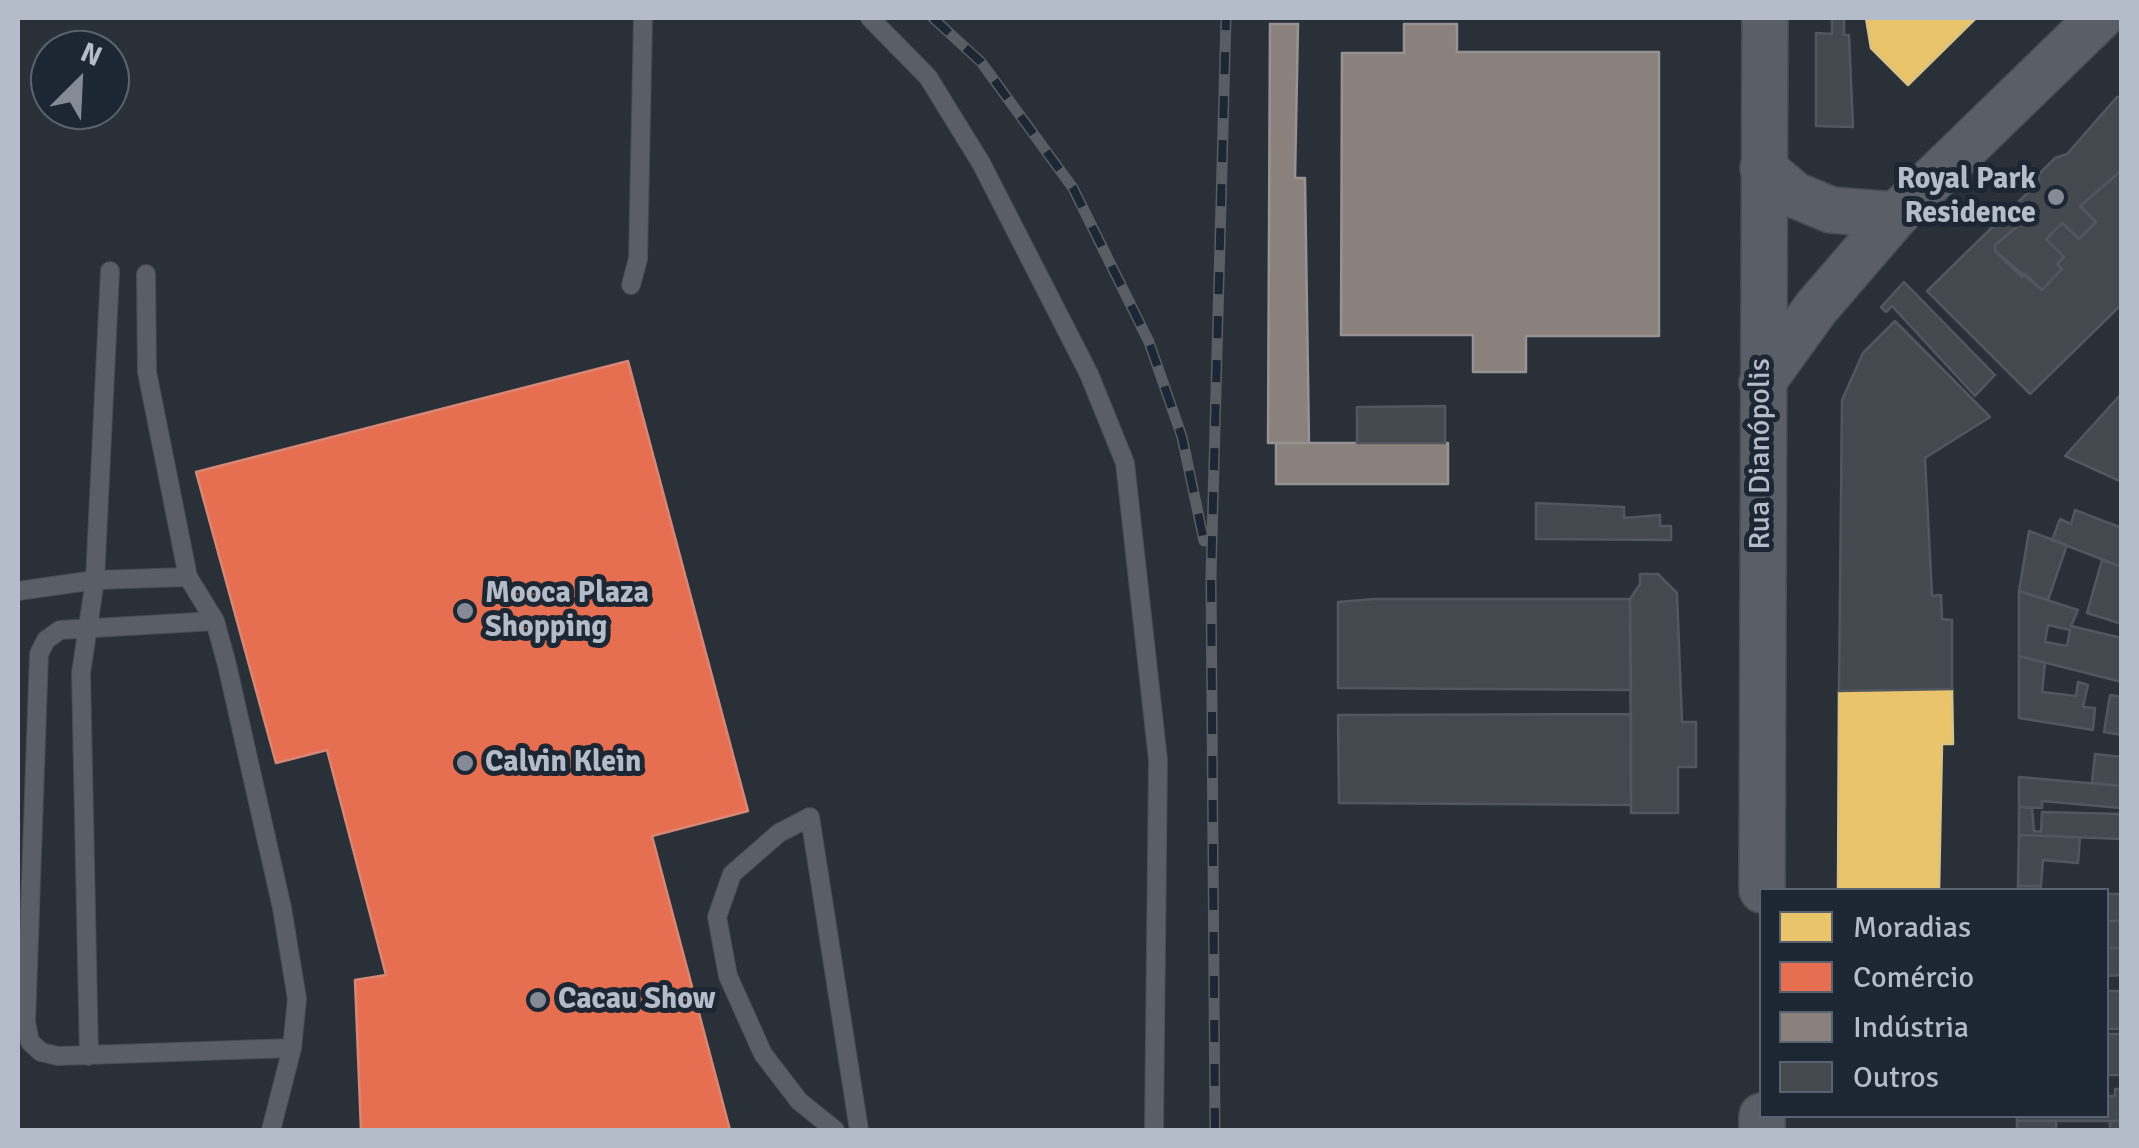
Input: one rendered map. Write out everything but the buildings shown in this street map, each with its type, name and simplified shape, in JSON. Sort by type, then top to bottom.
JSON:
[{"type":"street","name":"Rua Dianópolis","points":[[1762,888],[1765,18]]},
{"type":"street","points":[[1762,384],[1816,308],[1896,214],[2099,18]]},
{"type":"street","points":[[1762,168],[1795,195],[1831,210],[1896,214]]},
{"type":"lane","points":[[631,284],[638,259],[643,18]]},
{"type":"lane","points":[[870,18],[928,77],[981,163],[1090,374],[1124,464],[1158,760],[1154,1130]]},
{"type":"lane","points":[[88,1056],[81,673],[95,580],[110,272]]},
{"type":"lane","points":[[146,274],[147,372],[188,578],[215,620],[282,908],[297,998],[292,1048],[271,1130]]},
{"type":"lane","points":[[18,590],[95,580],[188,578]]},
{"type":"lane","points":[[215,620],[60,630],[46,640],[39,654],[26,1022],[30,1042],[41,1052],[88,1056],[292,1048]]},
{"type":"lane","points":[[834,1130],[799,1101],[763,1054],[728,976],[716,916],[732,874],[779,834],[810,817],[859,1130]]},
{"type":"railway","points":[[933,18],[981,62],[1073,188],[1149,342],[1182,437],[1204,541]]},
{"type":"railway","points":[[1215,1130],[1211,576],[1226,18]]},
{"type":"place","name":"Royal Park Residence","points":[[2056,197]]},
{"type":"place","name":"Mooca Plaza Shopping","points":[[465,611]]},
{"type":"place","name":"Calvin Klein","points":[[465,763]]},
{"type":"place","name":"Cacau Show","points":[[538,1000]]}]
